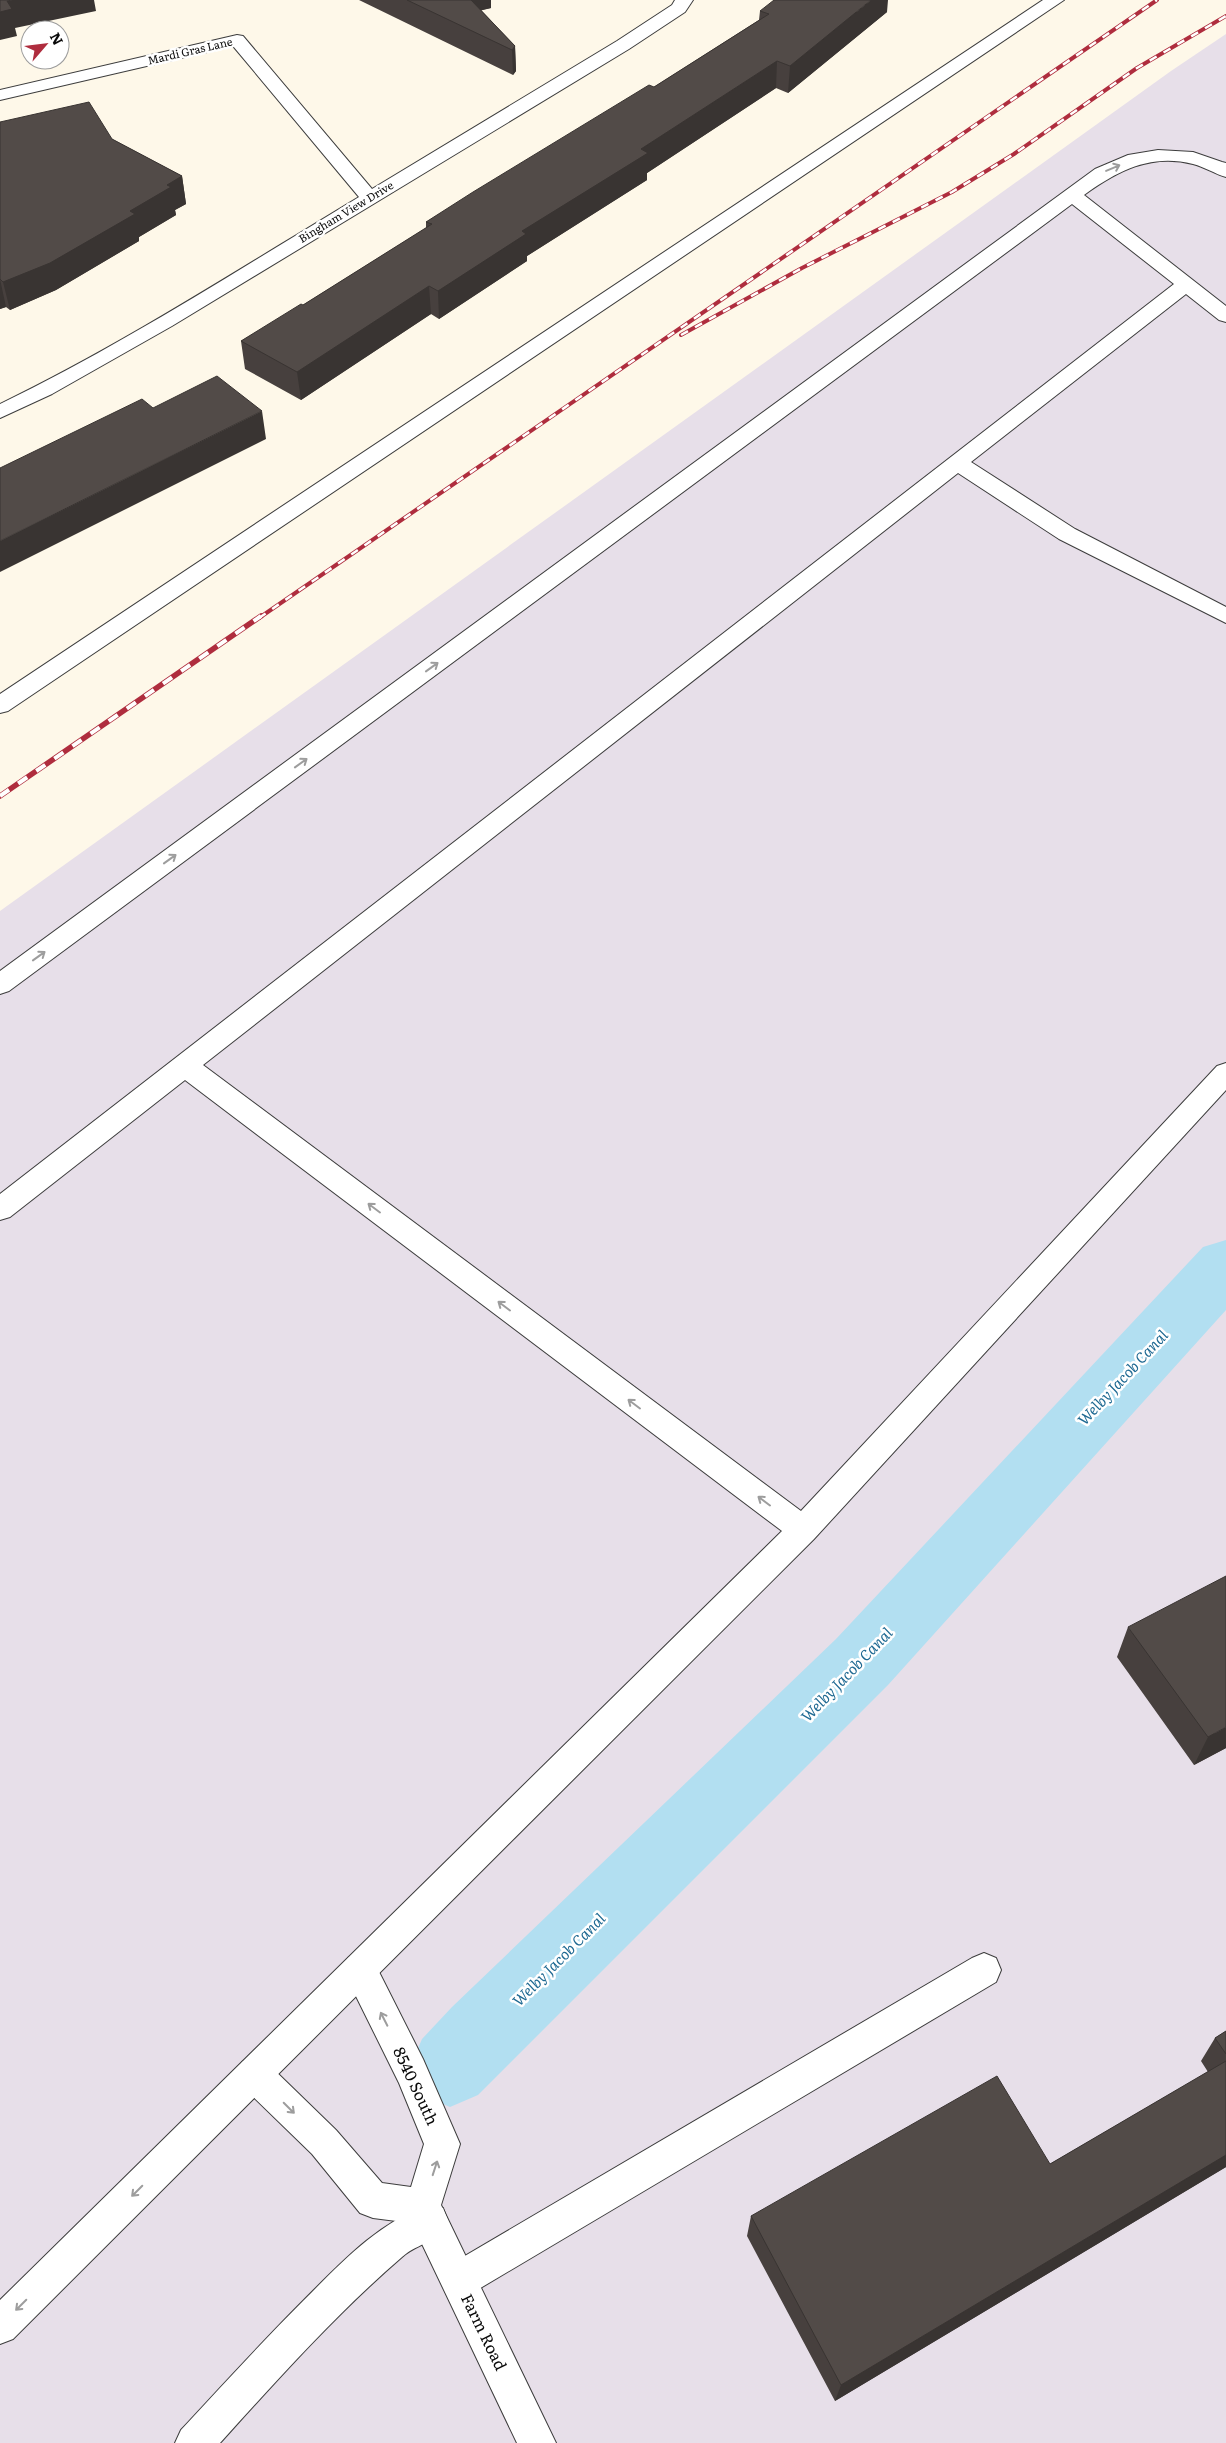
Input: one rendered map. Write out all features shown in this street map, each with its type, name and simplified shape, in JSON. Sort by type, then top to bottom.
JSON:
[{"type":"street","name":"Bingham View Drive","points":[[0,412],[45,390],[165,322],[623,45],[678,8],[684,0]]},
{"type":"street","points":[[0,705],[1055,0]]},
{"type":"street","name":"Mardi Gras Lane","points":[[0,95],[237,40],[370,198]]},
{"type":"street","points":[[0,984],[1074,196],[1102,173],[1135,159],[1169,154],[1202,159],[1226,171]]},
{"type":"street","points":[[1074,196],[1226,316]]},
{"type":"street","points":[[0,1210],[1186,284]]},
{"type":"street","points":[[958,463],[1067,534],[1226,616]]},
{"type":"street","points":[[184,1066],[803,1530]]},
{"type":"street","points":[[0,2326],[803,1530],[1226,1072]]},
{"type":"street","name":"8540 South","points":[[360,1970],[411,2071],[442,2144],[426,2213]]},
{"type":"street","points":[[459,2280],[984,1970]]},
{"type":"street","points":[[254,2074],[324,2142],[373,2200],[426,2213]]},
{"type":"street","points":[[194,2443],[278,2352],[363,2267],[426,2213]]},
{"type":"street","name":"Farm Road","points":[[426,2213],[537,2443]]},
{"type":"shaded area","points":[[1226,34],[1226,2443],[0,2443],[0,911],[1171,71]]},
{"type":"building","points":[[0,0],[12,0],[7,1],[12,9],[0,12]]},
{"type":"building","points":[[407,0],[471,0],[515,46],[512,50]]},
{"type":"building","points":[[774,0],[871,0],[790,66],[777,61],[641,149],[648,153],[522,231],[526,234],[438,291],[429,286],[297,372],[241,341],[301,304],[303,305],[432,224],[426,222],[473,192],[649,85],[654,87],[769,14],[760,11]]},
{"type":"building","points":[[89,102],[112,139],[182,176],[167,185],[171,187],[130,211],[135,214],[50,263],[3,282],[0,279],[0,122]]},
{"type":"building","points":[[217,376],[262,411],[0,541],[0,468],[142,399],[153,408]]},
{"type":"building","points":[[1226,1576],[1226,1727],[1208,1737],[1128,1627]]},
{"type":"building","points":[[1226,2031],[1226,2054],[1215,2038]]},
{"type":"building","points":[[1226,2061],[1226,2155],[841,2385],[751,2216],[997,2076],[1050,2164]]},
{"type":"waterway","name":"Welby Jacob Canal","points":[[450,2067],[480,2035],[862,1662],[1226,1266]]},
{"type":"railway","points":[[259,618],[1157,0]]},
{"type":"railway","points":[[681,335],[802,268],[952,192],[1014,154],[1137,68],[1226,16]]},
{"type":"railway","points":[[0,796],[261,616]]}]
